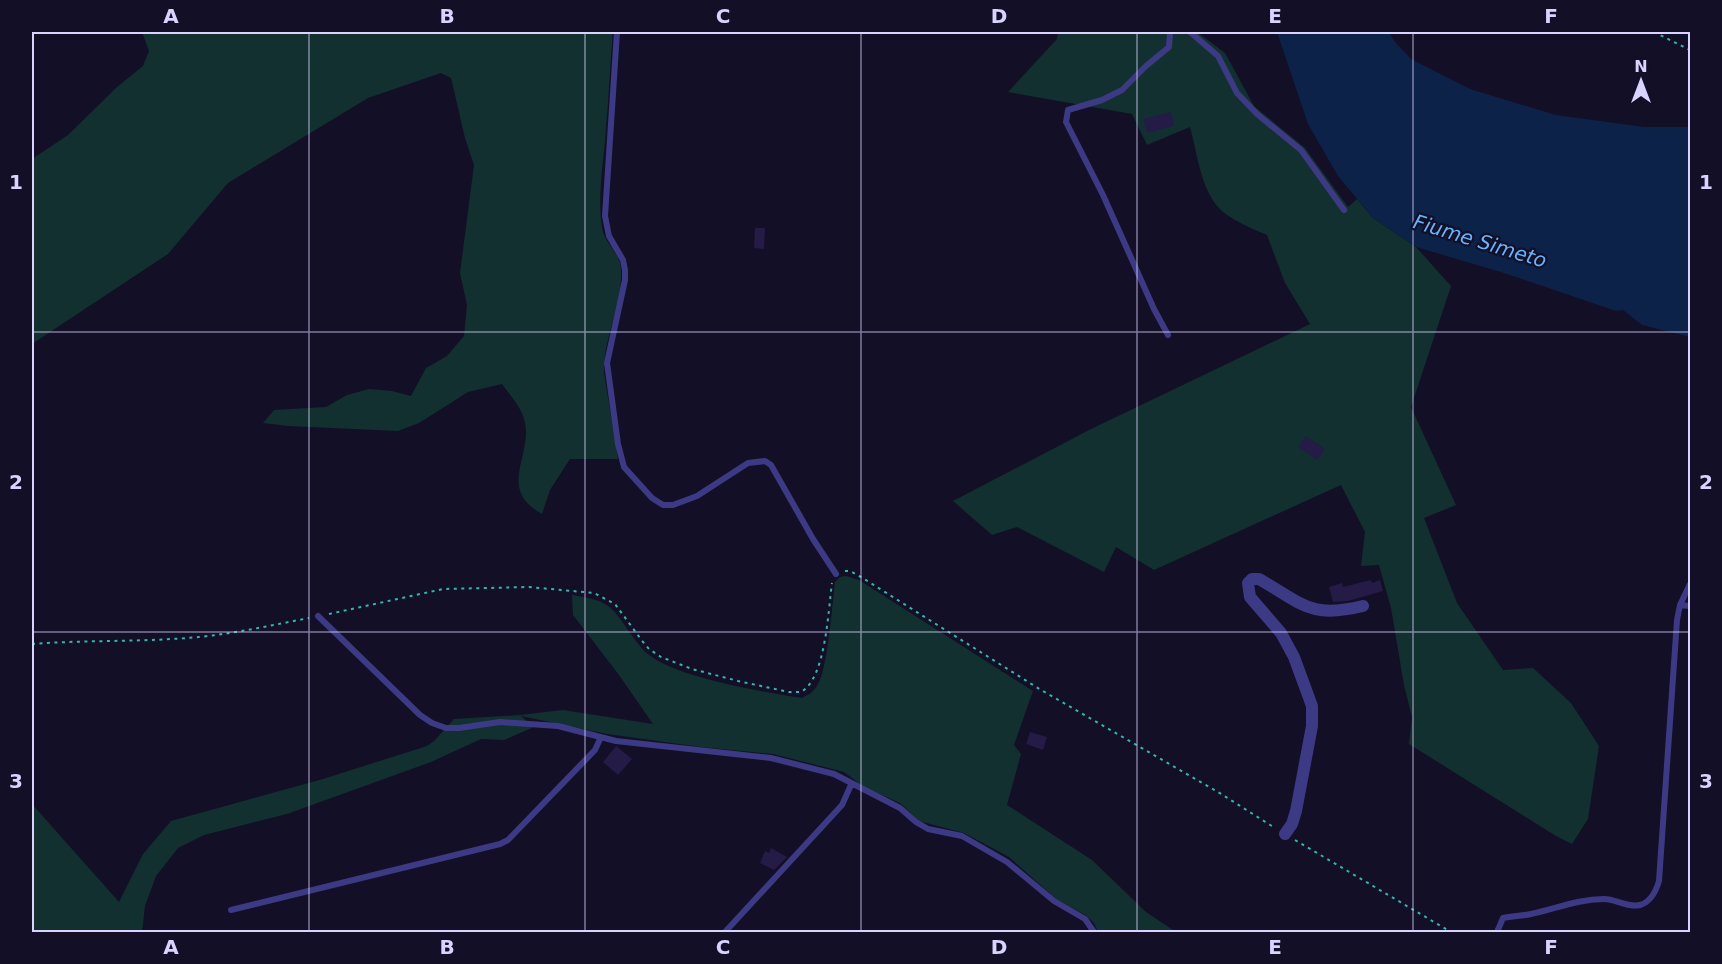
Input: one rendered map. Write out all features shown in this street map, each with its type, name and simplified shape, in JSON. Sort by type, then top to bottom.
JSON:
[{"type":"street","points":[[1284,834],[1292,824],[1296,811],[1313,716],[1294,657],[1281,633],[1250,597],[1248,583],[1252,579],[1259,579],[1311,609],[1339,612],[1363,606]]},
{"type":"lane","points":[[617,32],[605,216],[609,236],[623,260],[625,280],[607,363],[624,467],[652,498],[663,505],[673,505],[698,496],[748,463],[765,461],[771,465],[813,539],[836,574]]},
{"type":"lane","points":[[1168,335],[1103,195],[1066,122],[1068,110],[1102,100],[1122,90],[1169,47],[1170,32]]},
{"type":"lane","points":[[1190,32],[1218,56],[1237,93],[1257,114],[1301,150],[1344,210]]},
{"type":"lane","points":[[1497,933],[1503,918],[1531,914],[1576,901],[1604,899],[1632,906],[1642,905],[1654,895],[1659,881],[1677,620],[1680,605],[1690,584]]},
{"type":"lane","points":[[1680,605],[1690,606]]},
{"type":"lane","points":[[318,616],[420,715],[432,723],[446,728],[500,722],[558,726],[628,743],[771,758],[834,774],[851,785],[900,808],[928,829],[962,836],[1007,862],[1054,901],[1084,919],[1094,933]]},
{"type":"lane","points":[[231,910],[500,844],[508,840],[595,750],[601,737]]},
{"type":"lane","points":[[725,933],[842,805],[851,785]]},
{"type":"path","points":[[1654,32],[1690,50]]},
{"type":"path","points":[[32,644],[185,638],[233,633],[443,589],[529,586],[594,593],[615,604],[649,649],[661,657],[692,669],[738,681],[789,692],[801,692],[813,682],[820,666],[832,580],[836,574],[850,571],[1041,690],[1218,792],[1451,933]]},
{"type":"green space","points":[[142,32],[613,32],[600,203],[602,228],[618,258],[621,269],[619,295],[607,347],[604,373],[618,459],[570,459],[550,490],[542,514],[528,504],[521,493],[519,481],[526,429],[521,412],[502,384],[468,392],[419,423],[398,431],[263,423],[274,410],[326,407],[347,395],[369,389],[392,391],[411,396],[426,368],[447,356],[464,336],[467,305],[460,273],[474,165],[465,138],[451,78],[441,73],[368,98],[228,183],[168,254],[32,344],[32,159],[68,135],[117,87],[143,66],[149,51]]},
{"type":"green space","points":[[1058,32],[1197,32],[1225,53],[1254,106],[1305,148],[1348,207],[1357,199],[1373,218],[1416,247],[1451,286],[1411,407],[1456,505],[1424,518],[1457,603],[1503,670],[1533,668],[1571,703],[1599,746],[1588,819],[1572,844],[1409,744],[1412,717],[1404,685],[1391,608],[1379,565],[1361,566],[1365,532],[1341,485],[1154,570],[1116,547],[1104,572],[1017,527],[992,535],[953,501],[1091,429],[1310,324],[1285,283],[1267,235],[1228,215],[1212,199],[1203,179],[1190,127],[1147,145],[1132,114],[1008,92],[1057,39]]},
{"type":"green space","points":[[846,576],[859,580],[1033,691],[1014,745],[1021,754],[1007,805],[1092,860],[1146,912],[1176,932],[1098,932],[1094,923],[1085,915],[1056,899],[1009,857],[964,833],[919,821],[900,803],[864,787],[844,772],[773,754],[607,734],[521,716],[534,727],[504,740],[481,739],[431,762],[287,814],[204,835],[178,848],[156,876],[145,906],[142,932],[32,932],[32,804],[119,902],[143,854],[171,821],[323,779],[427,746],[454,719],[563,710],[653,724],[573,615],[572,595],[593,599],[607,605],[643,650],[661,663],[722,683],[802,698],[814,690],[821,678],[827,652],[835,582],[840,577]]},
{"type":"water","name":"Fiume Simeto","points":[[1277,32],[1389,32],[1411,59],[1470,89],[1556,115],[1644,127],[1690,127],[1690,337],[1642,325],[1623,310],[1616,311],[1504,273],[1416,247],[1373,218],[1338,176],[1308,124]]},
{"type":"building","points":[[1171,112],[1174,126],[1147,133],[1143,119]]},
{"type":"building","points":[[755,228],[765,228],[764,249],[754,248]]},
{"type":"building","points":[[1306,436],[1325,449],[1317,460],[1298,447]]},
{"type":"building","points":[[1371,580],[1372,583],[1380,580],[1383,591],[1348,601],[1333,602],[1329,587],[1342,583],[1343,587]]},
{"type":"building","points":[[1030,732],[1047,737],[1043,750],[1026,744]]},
{"type":"building","points":[[616,746],[632,759],[618,775],[603,762]]},
{"type":"building","points":[[771,848],[787,857],[774,870],[760,863],[765,851],[769,853]]}]
